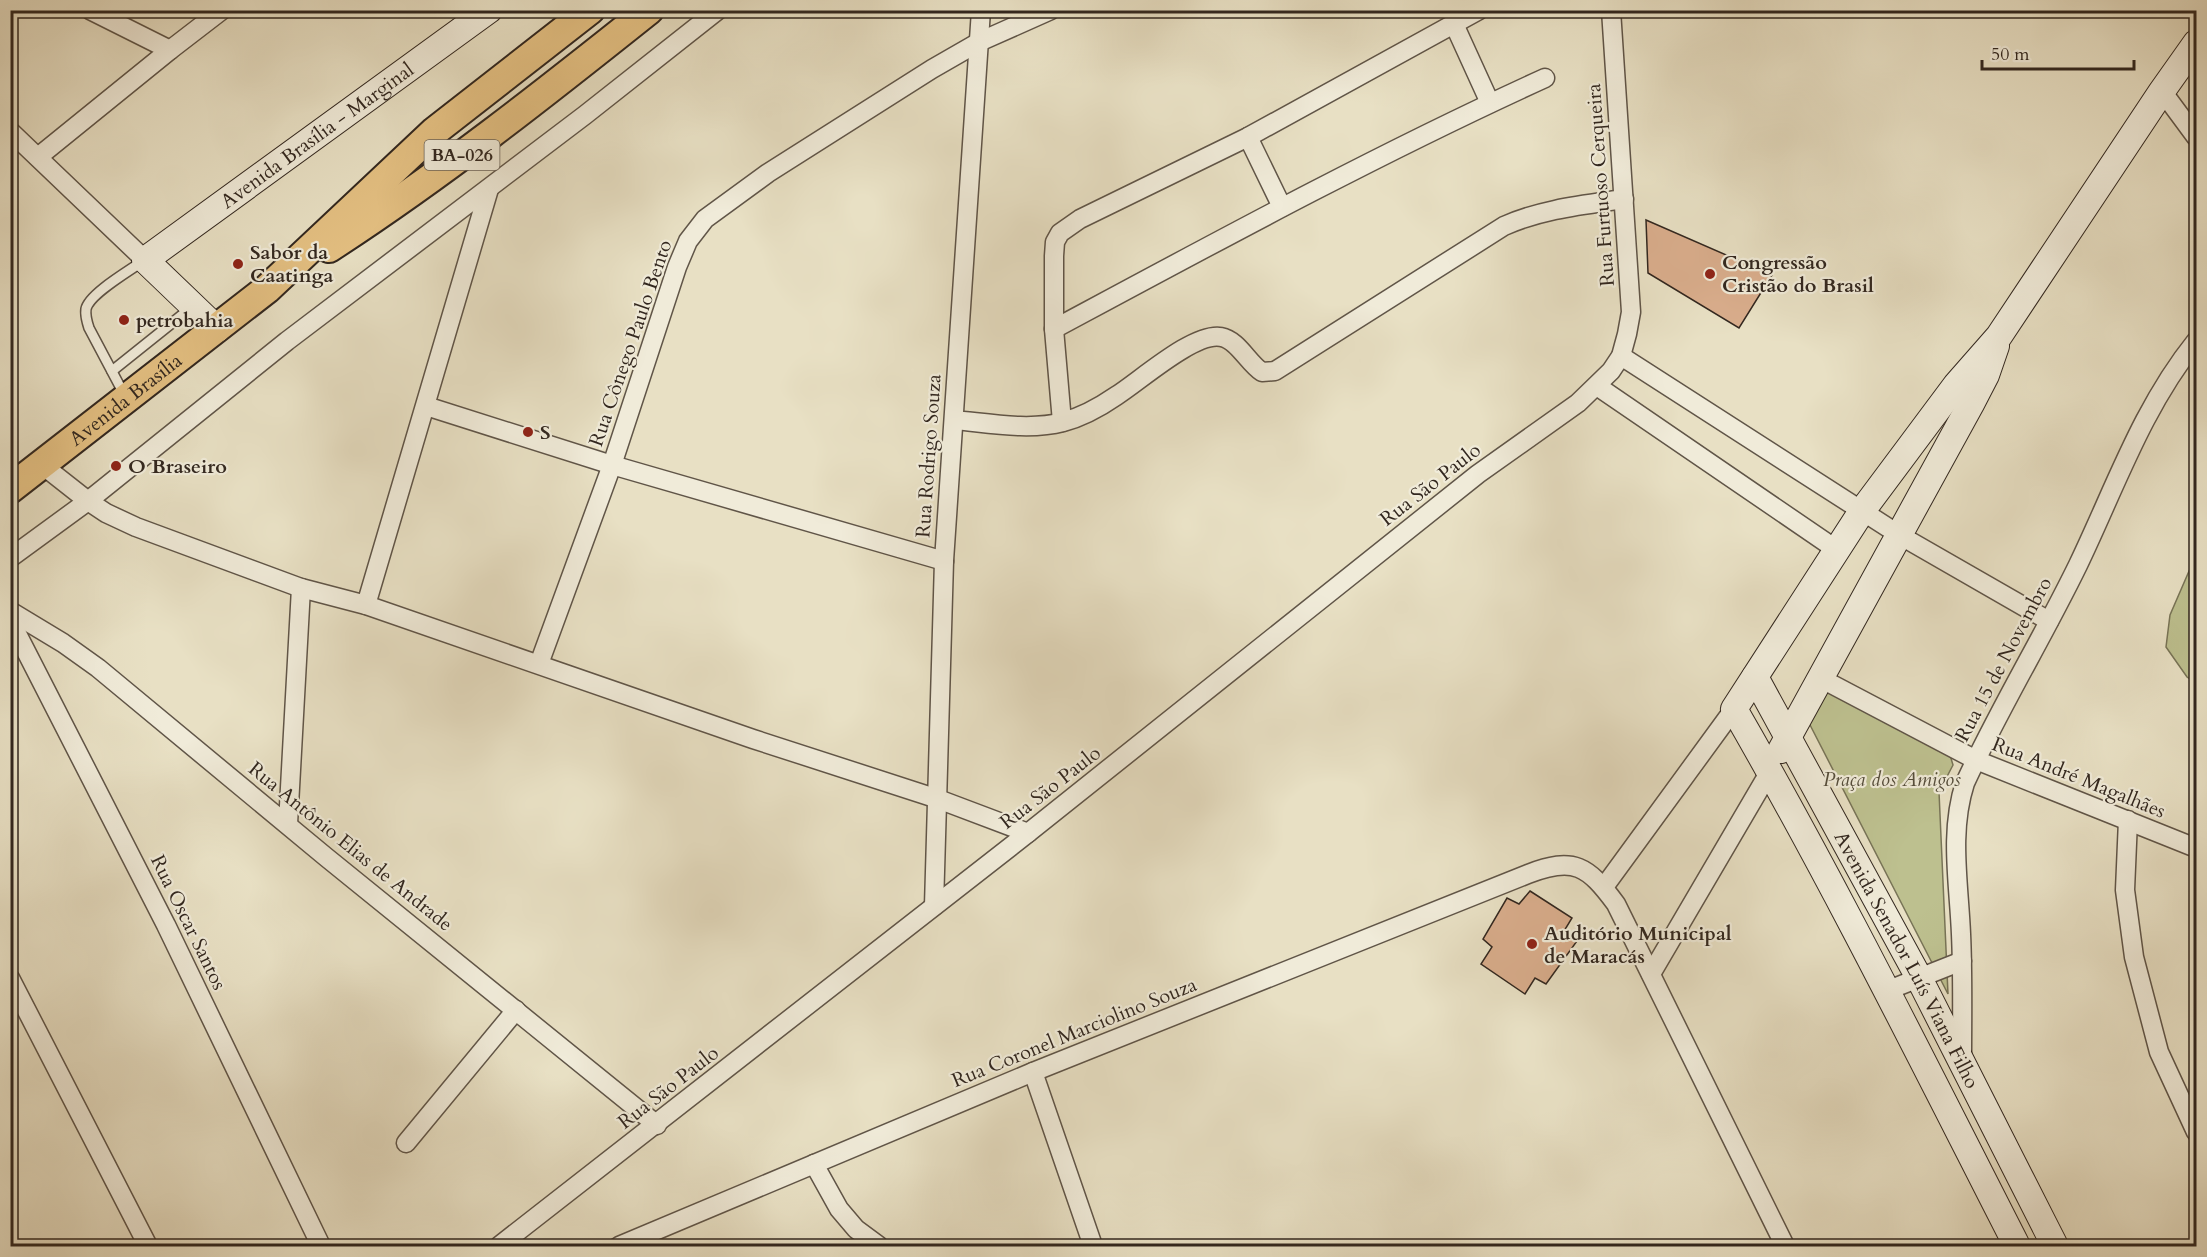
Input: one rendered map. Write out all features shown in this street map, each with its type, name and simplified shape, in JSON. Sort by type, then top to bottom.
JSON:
[{"type":"main road","name":"Avenida Brasília - Marginal","points":[[145,260],[489,10]]},
{"type":"main road","name":"Avenida Brasília","points":[[267,289],[378,217],[649,10]]},
{"type":"main road","points":[[586,13],[607,44]]},
{"type":"main road","name":"Avenida Brasília","points":[[10,489],[267,289],[435,131],[586,13]]},
{"type":"main road","points":[[1734,709],[1862,511],[1974,363],[1999,336],[2162,91],[2196,44]]},
{"type":"main road","points":[[145,260],[217,329]]},
{"type":"main road","points":[[1770,771],[1901,536],[1986,375],[1999,336]]},
{"type":"main road","name":"Avenida Senador Luís Viana Filho","points":[[1755,676],[1918,976],[2055,1246]]},
{"type":"main road","name":"Avenida Senador Luís Viana Filho","points":[[1734,709],[1770,771],[1886,991],[2017,1246]]},
{"type":"street","points":[[90,10],[170,50]]},
{"type":"street","points":[[38,158],[222,10]]},
{"type":"street","points":[[10,558],[88,501],[287,341],[489,189],[718,10]]},
{"type":"street","name":"Rua Rodrigo Souza","points":[[934,906],[944,561],[981,10]]},
{"type":"street","name":"Rua Cônego Paulo Bento","points":[[540,664],[612,465],[676,267],[688,241],[705,219],[768,173],[882,99],[979,42],[1051,10]]},
{"type":"street","points":[[1062,422],[1054,329],[1054,256],[1055,242],[1060,233],[1080,219],[1248,137],[1479,10]]},
{"type":"street","name":"Rua Furtuoso Cerqueira","points":[[1611,10],[1631,312],[1628,334],[1621,356]]},
{"type":"street","points":[[1454,24],[1490,103]]},
{"type":"street","points":[[1054,329],[1282,207],[1545,78]]},
{"type":"street","points":[[2162,91],[2196,136]]},
{"type":"street","points":[[10,131],[145,260]]},
{"type":"street","points":[[1248,137],[1282,207]]},
{"type":"street","points":[[366,605],[489,189]]},
{"type":"street","points":[[954,420],[1024,425],[1062,422],[1098,407],[1187,346],[1212,336],[1230,340],[1262,372],[1275,371],[1504,226],[1546,211],[1624,199]]},
{"type":"street","name":"Rua 15 de Novembro","points":[[1962,1064],[1962,961],[1956,819],[1960,799],[1976,760],[2078,565],[2146,416],[2196,341]]},
{"type":"street","points":[[1621,356],[1901,536],[2049,621]]},
{"type":"street","name":"Rua São Paulo","points":[[499,1246],[657,1125],[1028,833],[1478,474],[1578,403],[1597,386],[1621,356]]},
{"type":"street","points":[[1597,386],[1837,550]]},
{"type":"street","points":[[426,406],[612,465],[944,561]]},
{"type":"street","points":[[41,464],[106,513],[136,527],[301,588],[366,605],[753,739],[938,799],[1028,833]]},
{"type":"street","points":[[288,824],[301,588]]},
{"type":"street","name":"Rua Antônio Elias de Andrade","points":[[10,612],[63,643],[98,668],[657,1125]]},
{"type":"street","name":"Rua Oscar Santos","points":[[10,620],[166,925],[321,1246]]},
{"type":"street","name":"Rua André Magalhães","points":[[1820,678],[1976,760],[2196,848]]},
{"type":"street","points":[[1734,709],[1604,887],[1617,904],[1634,936],[1785,1246]]},
{"type":"street","points":[[1651,974],[1770,771]]},
{"type":"street","points":[[2128,820],[2125,890],[2134,957],[2159,1052],[2196,1132]]},
{"type":"street","name":"Rua Coronel Marciolino Souza","points":[[619,1246],[650,1241],[814,1164],[1033,1072],[1548,866],[1561,864],[1575,867],[1588,873],[1604,887]]},
{"type":"street","points":[[1886,991],[1918,976],[1962,961]]},
{"type":"street","points":[[10,978],[148,1246]]},
{"type":"street","points":[[406,1143],[516,1010]]},
{"type":"street","points":[[1033,1072],[1093,1246]]},
{"type":"street","points":[[814,1164],[839,1209],[856,1229],[879,1246]]},
{"type":"lane","points":[[126,399],[89,328],[86,309],[89,301],[96,295],[145,260]]},
{"type":"lane","points":[[112,371],[193,306]]},
{"type":"green space","points":[[2196,555],[2196,683],[2187,677],[2166,647],[2170,615]]},
{"type":"green space","name":"Praça dos Amigos","points":[[1821,684],[1950,755],[1953,765],[1939,792],[1948,994],[1808,721]]},
{"type":"building","name":"Congressão Cristão do Brasil","points":[[1646,220],[1772,275],[1739,328],[1648,273]]},
{"type":"building","name":"Auditório Municipal de Maracás","points":[[1530,891],[1572,918],[1564,931],[1577,941],[1546,984],[1535,978],[1525,994],[1481,964],[1492,947],[1483,939],[1507,898],[1519,904]]},
{"type":"place","name":"Sabor da Caatinga","points":[[238,264]]},
{"type":"place","name":"Congressão Cristão do Brasil","points":[[1710,274]]},
{"type":"place","name":"petrobahia","points":[[124,320]]},
{"type":"place","name":"S","points":[[528,432]]},
{"type":"place","name":"O Braseiro","points":[[116,466]]},
{"type":"place","name":"Auditório Municipal de Maracás","points":[[1532,944]]}]
